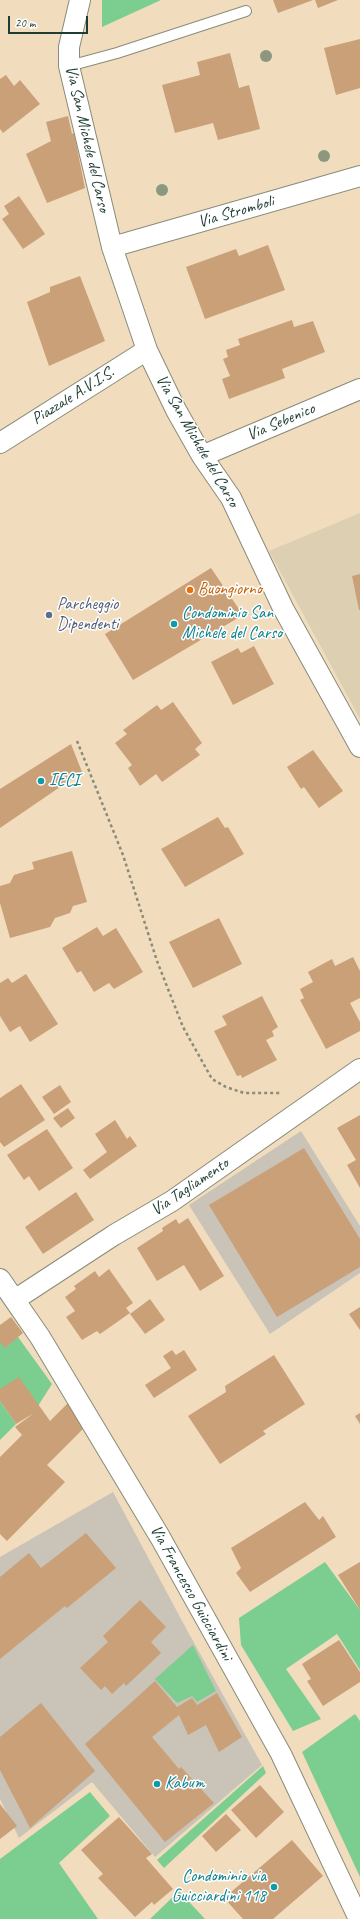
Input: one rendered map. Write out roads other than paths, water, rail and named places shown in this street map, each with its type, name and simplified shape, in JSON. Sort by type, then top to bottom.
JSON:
[{"type":"street","name":"Via San Michele del Carso","points":[[80,0],[70,47],[69,66],[112,247],[147,350],[176,410],[202,456],[231,498],[283,608],[360,747]]},
{"type":"street","name":"Via Stromboli","points":[[112,247],[360,176]]},
{"type":"street","name":"Piazzale A.V.I.S.","points":[[0,442],[147,350]]},
{"type":"street","name":"Via Sebenico","points":[[202,456],[360,389]]},
{"type":"street","name":"Via Tagliamento","points":[[16,1299],[114,1235],[172,1201],[360,1069]]},
{"type":"street","name":"Via Francesco Guicciardini","points":[[0,1279],[16,1299],[40,1337],[160,1537],[281,1754],[359,1919]]},
{"type":"lane","points":[[69,66],[117,53],[246,11]]},
{"type":"place","name":"Buongiorno","points":[[190,590]]},
{"type":"place","name":"Parcheggio Dipendenti","points":[[49,615]]},
{"type":"place","name":"Condominio San Michele del Carso","points":[[174,624]]},
{"type":"place","name":"IECI","points":[[41,781]]},
{"type":"place","name":"Kabum","points":[[157,1784]]},
{"type":"place","name":"Condominio via Guicciardini 118","points":[[274,1887]]}]
